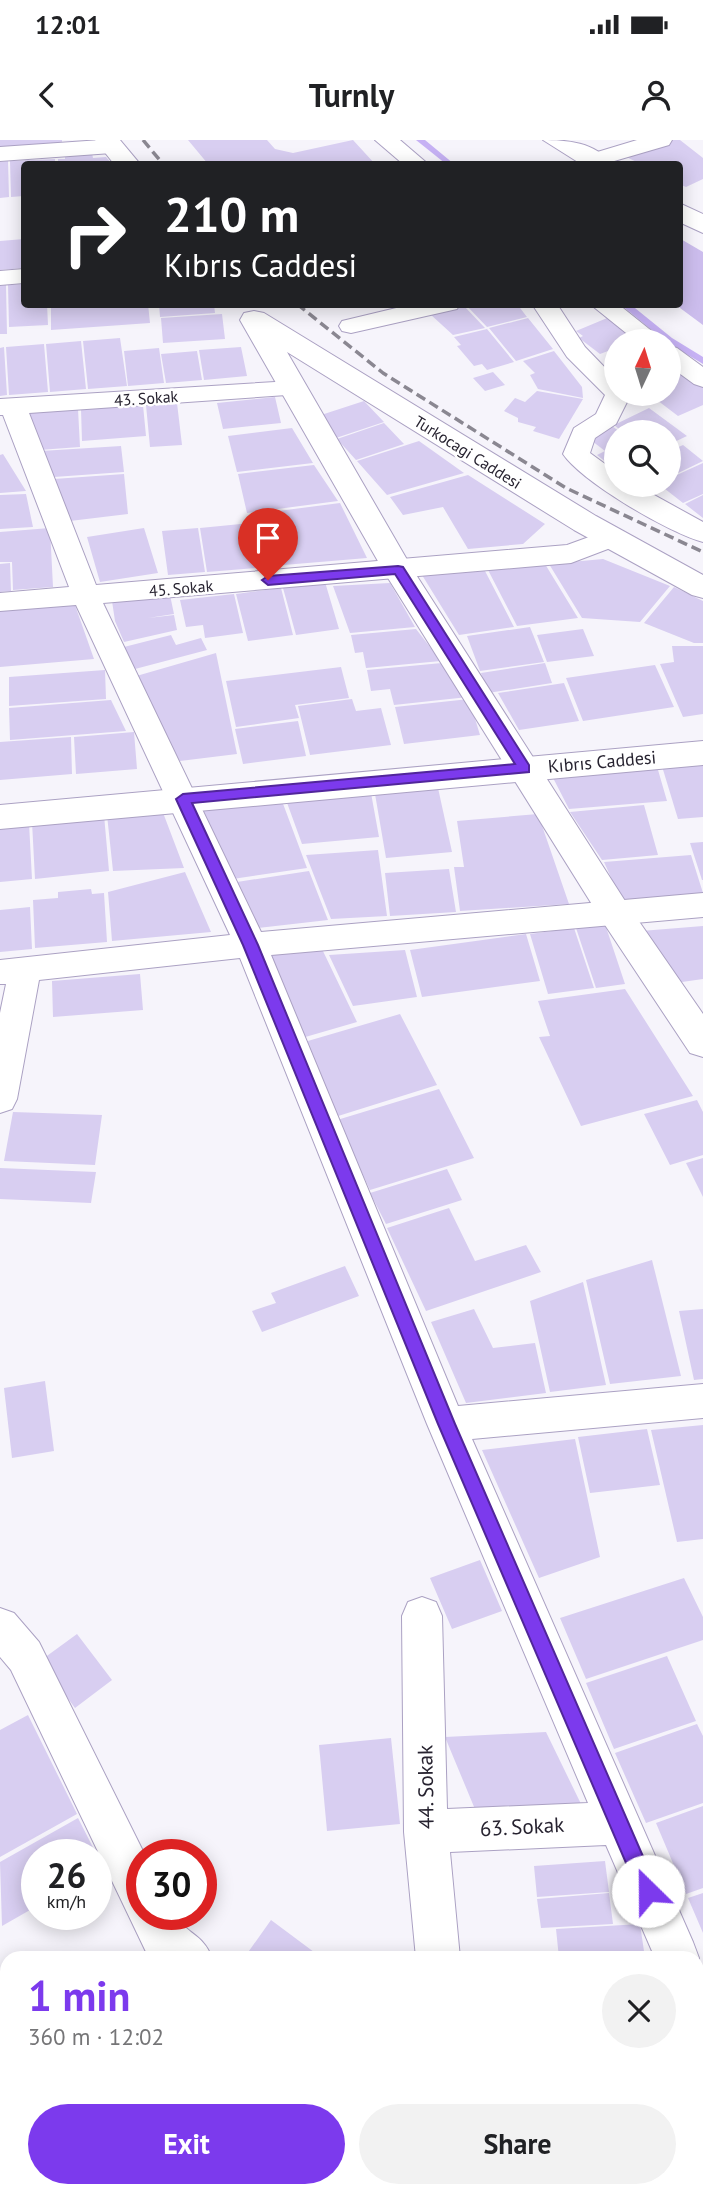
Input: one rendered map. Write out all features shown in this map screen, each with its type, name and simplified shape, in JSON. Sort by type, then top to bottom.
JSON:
[{"type":"street","points":[[386,140],[413,161]]},
{"type":"street","points":[[555,140],[592,161]]},
{"type":"street","points":[[601,161],[661,140]]},
{"type":"street","points":[[0,154],[115,150]]},
{"type":"street","points":[[683,213],[703,225]]},
{"type":"street","points":[[0,278],[21,276]]},
{"type":"street","points":[[351,326],[430,308]]},
{"type":"street","points":[[547,308],[588,368],[604,382]]},
{"type":"street","points":[[607,308],[635,329]]},
{"type":"street","points":[[248,312],[398,570],[615,913],[703,1043]]},
{"type":"street","name":"Turkocagi Caddesi","points":[[248,312],[611,538],[703,588]]},
{"type":"street","points":[[681,363],[703,379]]},
{"type":"street","name":"43. Sokak","points":[[7,407],[292,389]]},
{"type":"street","points":[[7,407],[86,596],[251,945],[446,1424],[674,1951]]},
{"type":"street","points":[[604,420],[583,435],[576,454],[589,467],[604,476]]},
{"type":"street","points":[[637,497],[665,515],[703,533]]},
{"type":"street","name":"45. Sokak","points":[[0,602],[571,554],[611,538]]},
{"type":"street","name":"Kıbrıs Caddesi","points":[[0,804],[179,793],[703,744]]},
{"type":"street","name":"Kıbrıs Caddesi","points":[[521,763],[703,753]]},
{"type":"street","name":"Kıbrıs Caddesi","points":[[0,817],[179,793]]},
{"type":"street","points":[[0,1100],[12,971],[251,945],[703,905]]},
{"type":"street","points":[[446,1424],[703,1401]]},
{"type":"street","name":"44. Sokak","points":[[422,1616],[426,1832],[437,1951]]},
{"type":"street","points":[[0,1627],[24,1656],[126,1863]]},
{"type":"street","name":"63. Sokak","points":[[426,1832],[618,1823]]},
{"type":"street","points":[[159,1930],[163,1938],[181,1951]]},
{"type":"shaded area","points":[[683,240],[703,252],[703,325],[680,308],[683,308]]},
{"type":"building","points":[[0,140],[62,140],[62,143],[0,147]]},
{"type":"building","points":[[188,140],[267,140],[275,149],[293,153],[353,140],[372,161],[206,161]]},
{"type":"building","points":[[680,140],[703,158],[703,179],[686,187],[683,186],[683,161],[635,161],[624,156]]},
{"type":"building","points":[[92,153],[93,158],[106,157],[109,161],[58,161],[65,159],[65,155]]},
{"type":"building","points":[[55,159],[21,161],[21,196],[11,197],[10,161]]},
{"type":"building","points":[[8,161],[9,197],[0,198],[0,162]]},
{"type":"building","points":[[21,239],[21,268],[0,270],[0,241]]},
{"type":"building","points":[[21,284],[21,308],[47,308],[48,325],[9,327],[8,285]]},
{"type":"building","points":[[6,285],[7,334],[0,334],[0,286]]},
{"type":"building","points":[[51,308],[148,308],[150,323],[51,330]]},
{"type":"building","points":[[159,308],[214,308],[215,313],[160,317]]},
{"type":"building","points":[[466,308],[485,328],[453,335],[430,314]]},
{"type":"building","points":[[469,308],[520,308],[527,317],[487,327]]},
{"type":"building","points":[[222,314],[225,339],[163,343],[161,318]]},
{"type":"building","points":[[612,316],[630,329],[604,329],[604,352],[600,354],[579,338],[583,336],[576,331]]},
{"type":"building","points":[[528,318],[553,349],[516,361],[489,328]]},
{"type":"building","points":[[487,329],[514,362],[487,370],[482,364],[474,366],[457,346],[461,345],[454,337]]},
{"type":"building","points":[[120,338],[127,386],[88,389],[83,341]]},
{"type":"building","points":[[81,341],[86,389],[50,392],[46,344]]},
{"type":"building","points":[[44,344],[48,392],[9,395],[6,347]]},
{"type":"building","points":[[4,347],[7,395],[0,396],[0,348]]},
{"type":"building","points":[[241,347],[247,376],[204,380],[199,350]]},
{"type":"building","points":[[159,348],[164,383],[128,386],[124,351]]},
{"type":"building","points":[[197,351],[202,380],[166,383],[161,354]]},
{"type":"building","points":[[554,351],[582,387],[583,398],[538,389],[530,375],[535,373],[523,361]]},
{"type":"building","points":[[681,370],[703,387],[703,405],[678,416],[665,406],[681,406]]},
{"type":"building","points":[[493,372],[505,385],[485,391],[473,378]]},
{"type":"building","points":[[537,391],[583,399],[559,439],[533,431],[536,427],[518,422],[518,418],[504,411],[515,398],[525,402]]},
{"type":"building","points":[[275,397],[281,423],[223,429],[217,403]]},
{"type":"building","points":[[364,401],[384,422],[336,438],[318,416]]},
{"type":"building","points":[[177,403],[182,445],[150,447],[146,405]]},
{"type":"building","points":[[143,405],[146,436],[82,441],[81,409]]},
{"type":"building","points":[[649,408],[665,420],[624,420]]},
{"type":"building","points":[[78,409],[80,447],[39,450],[26,412]]},
{"type":"building","points":[[384,423],[404,444],[356,460],[337,439]]},
{"type":"building","points":[[292,428],[313,463],[237,472],[228,436]]},
{"type":"building","points":[[604,432],[604,450],[592,441]]},
{"type":"building","points":[[419,441],[464,473],[387,495],[357,461]]},
{"type":"building","points":[[683,445],[703,461],[681,472]]},
{"type":"building","points":[[121,446],[124,472],[54,477],[41,451]]},
{"type":"building","points":[[604,452],[604,461],[597,455]]},
{"type":"building","points":[[3,454],[26,491],[0,493],[0,455]]},
{"type":"building","points":[[703,463],[703,494],[683,503],[675,497],[681,497],[681,473]]},
{"type":"building","points":[[314,465],[338,501],[247,513],[238,474]]},
{"type":"building","points":[[124,474],[128,514],[70,521],[54,479]]},
{"type":"building","points":[[468,475],[545,524],[523,544],[468,549],[443,507],[403,515],[390,497]]},
{"type":"building","points":[[26,494],[33,527],[0,529],[0,495]]},
{"type":"building","points":[[703,495],[703,518],[685,504]]},
{"type":"building","points":[[340,503],[367,558],[272,566],[263,513]]},
{"type":"building","points":[[260,522],[268,567],[207,572],[200,528]]},
{"type":"building","points":[[50,528],[53,587],[13,590],[12,562],[0,562],[0,532]]},
{"type":"building","points":[[144,528],[158,573],[100,582],[87,537]]},
{"type":"building","points":[[198,528],[205,572],[168,575],[162,531]]},
{"type":"building","points":[[603,559],[670,586],[640,622],[582,618],[549,564]]},
{"type":"building","points":[[10,563],[11,591],[0,592],[0,564]]},
{"type":"building","points":[[545,564],[578,618],[517,626],[488,570]]},
{"type":"building","points":[[485,571],[514,627],[459,635],[422,575]]},
{"type":"building","points":[[325,582],[339,629],[296,635],[283,588]]},
{"type":"building","points":[[390,583],[415,627],[350,633],[333,586]]},
{"type":"building","points":[[674,587],[703,601],[703,643],[694,643],[644,623]]},
{"type":"building","points":[[281,588],[293,635],[248,641],[236,594]]},
{"type":"building","points":[[234,594],[243,633],[205,638],[203,625],[186,627],[180,600]]},
{"type":"building","points":[[170,595],[174,614],[148,618],[174,615],[177,630],[124,642],[115,621],[112,601]]},
{"type":"building","points":[[75,605],[94,659],[0,667],[0,611]]},
{"type":"building","points":[[530,627],[544,662],[480,671],[467,636]]},
{"type":"building","points":[[416,629],[441,661],[366,668],[363,652],[355,653],[351,635]]},
{"type":"building","points":[[583,629],[594,656],[547,662],[537,635]]},
{"type":"building","points":[[171,635],[176,645],[201,638],[207,650],[135,669],[124,647]]},
{"type":"building","points":[[672,646],[703,646],[703,714],[683,717],[660,664],[674,662]]},
{"type":"building","points":[[216,653],[237,754],[180,761],[133,677]]},
{"type":"building","points":[[442,663],[468,697],[394,705],[390,689],[371,691],[367,670]]},
{"type":"building","points":[[545,663],[552,683],[488,693],[481,673]]},
{"type":"building","points":[[655,665],[674,707],[583,721],[566,678]]},
{"type":"building","points":[[341,667],[349,698],[295,705],[299,718],[236,727],[226,681]]},
{"type":"building","points":[[105,670],[106,699],[9,706],[9,677]]},
{"type":"building","points":[[564,683],[579,721],[519,730],[498,693]]},
{"type":"building","points":[[352,699],[356,711],[381,708],[391,745],[310,755],[298,706]]},
{"type":"building","points":[[469,699],[480,735],[404,744],[395,707]]},
{"type":"building","points":[[111,700],[126,731],[10,740],[9,708]]},
{"type":"building","points":[[298,721],[306,756],[243,764],[235,729]]},
{"type":"building","points":[[134,732],[137,769],[76,774],[74,737]]},
{"type":"building","points":[[71,737],[72,774],[0,780],[0,742]]},
{"type":"building","points":[[703,760],[703,817],[678,819],[661,763]]},
{"type":"building","points":[[656,763],[667,801],[569,809],[550,772]]},
{"type":"building","points":[[438,788],[452,852],[386,858],[375,794]]},
{"type":"building","points":[[371,793],[379,837],[302,844],[286,800]]},
{"type":"building","points":[[282,801],[307,868],[226,880],[196,807]]},
{"type":"building","points":[[644,805],[658,855],[602,860],[570,812]]},
{"type":"building","points":[[162,810],[184,868],[113,871],[107,815]]},
{"type":"building","points":[[538,814],[569,904],[460,911],[454,867],[464,867],[457,821]]},
{"type":"building","points":[[104,815],[109,871],[35,879],[32,822]]},
{"type":"building","points":[[29,823],[32,879],[0,882],[0,825]]},
{"type":"building","points":[[703,842],[703,880],[702,880],[690,843]]},
{"type":"building","points":[[378,850],[387,916],[331,919],[306,855]]},
{"type":"building","points":[[691,855],[703,893],[622,902],[604,862]]},
{"type":"building","points":[[449,869],[456,912],[390,916],[385,873]]},
{"type":"building","points":[[309,871],[328,920],[258,928],[237,882]]},
{"type":"building","points":[[185,872],[211,932],[112,941],[108,892]]},
{"type":"building","points":[[91,889],[92,894],[104,893],[107,942],[35,948],[33,900],[58,898],[58,892]]},
{"type":"building","points":[[30,907],[32,949],[0,952],[0,910]]},
{"type":"building","points":[[605,924],[625,984],[596,988],[576,928]]},
{"type":"building","points":[[703,926],[703,979],[675,983],[641,931]]},
{"type":"building","points":[[574,928],[594,988],[548,994],[530,934]]},
{"type":"building","points":[[526,934],[540,981],[422,997],[410,950]]},
{"type":"building","points":[[306,947],[309,952],[322,949],[357,1022],[295,1040],[261,966],[270,951]]},
{"type":"building","points":[[405,950],[417,997],[353,1006],[329,955]]},
{"type":"building","points":[[140,974],[143,1010],[53,1017],[52,981]]},
{"type":"building","points":[[625,989],[693,1096],[581,1126],[539,1037],[550,1036],[538,1001]]},
{"type":"building","points":[[400,1014],[437,1085],[335,1117],[301,1043]]},
{"type":"building","points":[[439,1089],[474,1158],[370,1190],[337,1120]]},
{"type":"building","points":[[697,1100],[703,1112],[703,1155],[670,1165],[644,1114]]},
{"type":"building","points":[[13,1112],[102,1115],[95,1165],[4,1161]]},
{"type":"building","points":[[703,1158],[703,1197],[686,1163]]},
{"type":"building","points":[[0,1168],[96,1172],[91,1203],[0,1199]]},
{"type":"building","points":[[447,1169],[462,1200],[386,1224],[370,1193]]},
{"type":"building","points":[[449,1208],[475,1261],[526,1245],[541,1272],[426,1311],[387,1228]]},
{"type":"building","points":[[652,1260],[681,1376],[610,1384],[586,1280]]},
{"type":"building","points":[[345,1266],[359,1296],[262,1332],[252,1311],[276,1303],[271,1293]]},
{"type":"building","points":[[583,1282],[606,1385],[550,1392],[530,1301]]},
{"type":"building","points":[[474,1309],[493,1348],[535,1343],[546,1393],[466,1403],[431,1322]]},
{"type":"building","points":[[703,1309],[703,1379],[694,1380],[679,1311]]},
{"type":"building","points":[[45,1381],[54,1451],[12,1458],[4,1388]]},
{"type":"building","points":[[703,1425],[703,1539],[677,1542],[651,1430]]},
{"type":"building","points":[[647,1429],[660,1485],[590,1493],[578,1437]]},
{"type":"building","points":[[575,1439],[600,1557],[539,1578],[482,1450]]},
{"type":"building","points":[[480,1560],[502,1611],[452,1629],[430,1578]]},
{"type":"building","points":[[684,1578],[703,1617],[703,1640],[586,1679],[560,1618]]},
{"type":"building","points":[[77,1634],[112,1680],[75,1708],[40,1661]]},
{"type":"building","points":[[667,1656],[696,1721],[614,1749],[586,1683]]},
{"type":"building","points":[[28,1715],[77,1814],[32,1839],[21,1839],[21,1845],[0,1857],[0,1730]]},
{"type":"building","points":[[697,1724],[703,1736],[703,1803],[646,1823],[615,1753]]},
{"type":"building","points":[[546,1732],[582,1806],[477,1814],[445,1737]]},
{"type":"building","points":[[391,1738],[400,1824],[327,1831],[319,1745]]},
{"type":"building","points":[[703,1806],[703,1888],[686,1894],[656,1823]]},
{"type":"building","points":[[78,1818],[89,1839],[41,1839]]},
{"type":"building","points":[[21,1850],[21,1915],[2,1926],[0,1862]]},
{"type":"building","points":[[605,1861],[609,1892],[537,1897],[534,1866]]},
{"type":"building","points":[[609,1893],[613,1924],[541,1928],[537,1899]]},
{"type":"building","points":[[703,1893],[703,1933],[688,1898]]},
{"type":"building","points":[[271,1920],[313,1951],[249,1951]]},
{"type":"building","points":[[640,1924],[644,1951],[558,1951],[556,1929]]},
{"type":"waterway","points":[[420,140],[446,161]]},
{"type":"waterway","points":[[629,308],[669,340],[703,361]]},
{"type":"railway","points":[[143,140],[160,161]]},
{"type":"railway","points":[[302,308],[383,373],[566,488],[703,552]]},
{"type":"route","points":[[268,580],[398,570],[524,768],[183,799],[251,945],[446,1424],[648,1891]]}]
